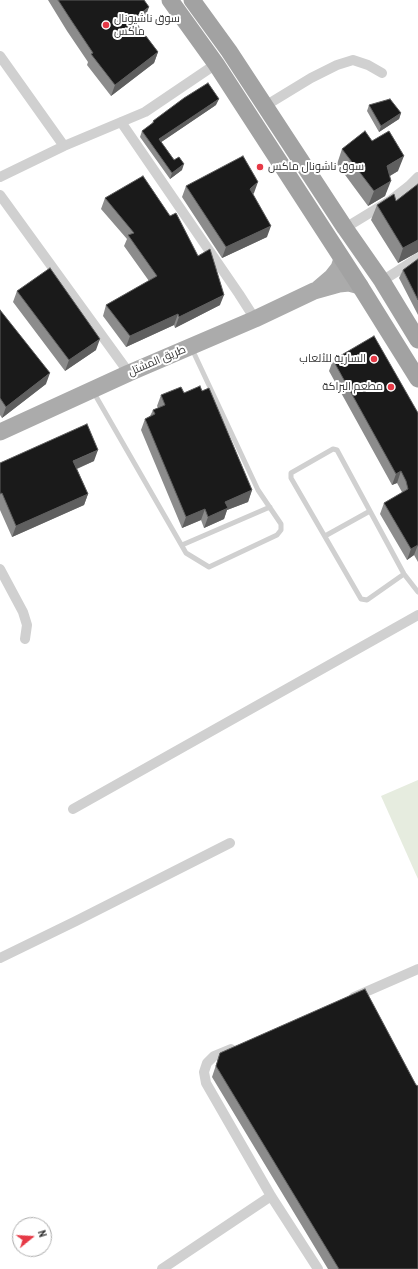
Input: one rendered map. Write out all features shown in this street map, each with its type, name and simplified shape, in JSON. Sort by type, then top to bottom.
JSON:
[{"type":"highway","points":[[170,0],[216,64],[360,286],[418,379]]},
{"type":"highway","points":[[192,0],[229,51],[345,228],[382,280],[418,340]]},
{"type":"main road","name":"طريق المشتل","points":[[314,292],[332,277],[342,259]]},
{"type":"main road","name":"طريق المشتل","points":[[0,432],[128,373],[314,292],[340,284],[349,283],[360,286]]},
{"type":"street","points":[[0,56],[64,146]]},
{"type":"street","points":[[265,106],[311,78],[337,65],[353,60],[368,65],[382,73]]},
{"type":"street","points":[[0,177],[64,146],[145,112],[216,64]]},
{"type":"street","points":[[121,122],[255,319]]},
{"type":"street","points":[[345,228],[391,200],[418,177]]},
{"type":"street","points":[[0,195],[128,373]]},
{"type":"street","points":[[382,280],[418,258]]},
{"type":"street","points":[[0,569],[23,612],[27,625],[25,640]]},
{"type":"street","points":[[73,808],[418,616]]},
{"type":"street","points":[[0,958],[230,843]]},
{"type":"street","points":[[342,1002],[365,996],[418,970]]},
{"type":"street","points":[[242,1044],[214,1056],[207,1063],[204,1072],[206,1083],[271,1196],[318,1269]]},
{"type":"street","points":[[162,1269],[271,1196]]},
{"type":"lane","points":[[92,390],[186,553],[209,567],[277,535],[281,530],[281,524],[258,490],[191,346]]},
{"type":"lane","points":[[404,574],[367,600],[361,599],[290,475],[333,449],[337,450],[404,574],[418,592]]},
{"type":"lane","points":[[182,546],[270,507]]},
{"type":"lane","points":[[325,536],[370,511]]},
{"type":"shaded area","points":[[418,780],[418,879],[381,796]]},
{"type":"building","points":[[58,0],[144,0],[149,7],[133,19],[158,52],[115,85],[91,54],[93,53]]},
{"type":"building","points":[[208,83],[219,99],[159,139],[174,160],[179,157],[184,164],[172,173],[142,131],[184,98]]},
{"type":"building","points":[[390,99],[401,113],[381,126],[369,105]]},
{"type":"building","points":[[365,131],[372,141],[389,131],[404,156],[387,166],[391,181],[374,191],[342,149]]},
{"type":"building","points":[[243,156],[258,182],[250,189],[271,226],[226,247],[186,186]]},
{"type":"building","points":[[143,176],[170,216],[176,213],[198,256],[210,249],[224,295],[179,317],[178,314],[130,336],[106,305],[157,276],[128,235],[134,233],[105,198]]},
{"type":"building","points":[[418,184],[418,240],[403,248],[377,205],[394,194],[396,201]]},
{"type":"building","points":[[418,259],[418,300],[403,270]]},
{"type":"building","points":[[50,268],[100,339],[69,360],[17,291]]},
{"type":"building","points":[[0,310],[50,373],[6,407],[0,398]]},
{"type":"building","points":[[374,336],[418,413],[418,545],[411,549],[384,503],[408,489],[406,481],[401,471],[396,474],[333,360]]},
{"type":"building","points":[[200,386],[202,391],[209,388],[252,490],[225,502],[228,508],[208,517],[205,509],[186,517],[145,419],[155,414],[153,410],[165,405],[161,395],[181,387],[184,393]]},
{"type":"building","points":[[87,424],[98,450],[73,461],[88,494],[16,526],[2,493],[0,494],[0,463]]},
{"type":"building","points":[[365,989],[416,1085],[418,1086],[418,1269],[339,1269],[216,1066],[220,1053]]},
{"type":"place","name":"سوق ناشيونال ماكس","points":[[106,25]]},
{"type":"place","name":"سوق ناشونال ماكس","points":[[260,167]]},
{"type":"place","name":"السارية للألعاب","points":[[374,359]]},
{"type":"place","name":"مطعم البراكة","points":[[391,387]]}]
